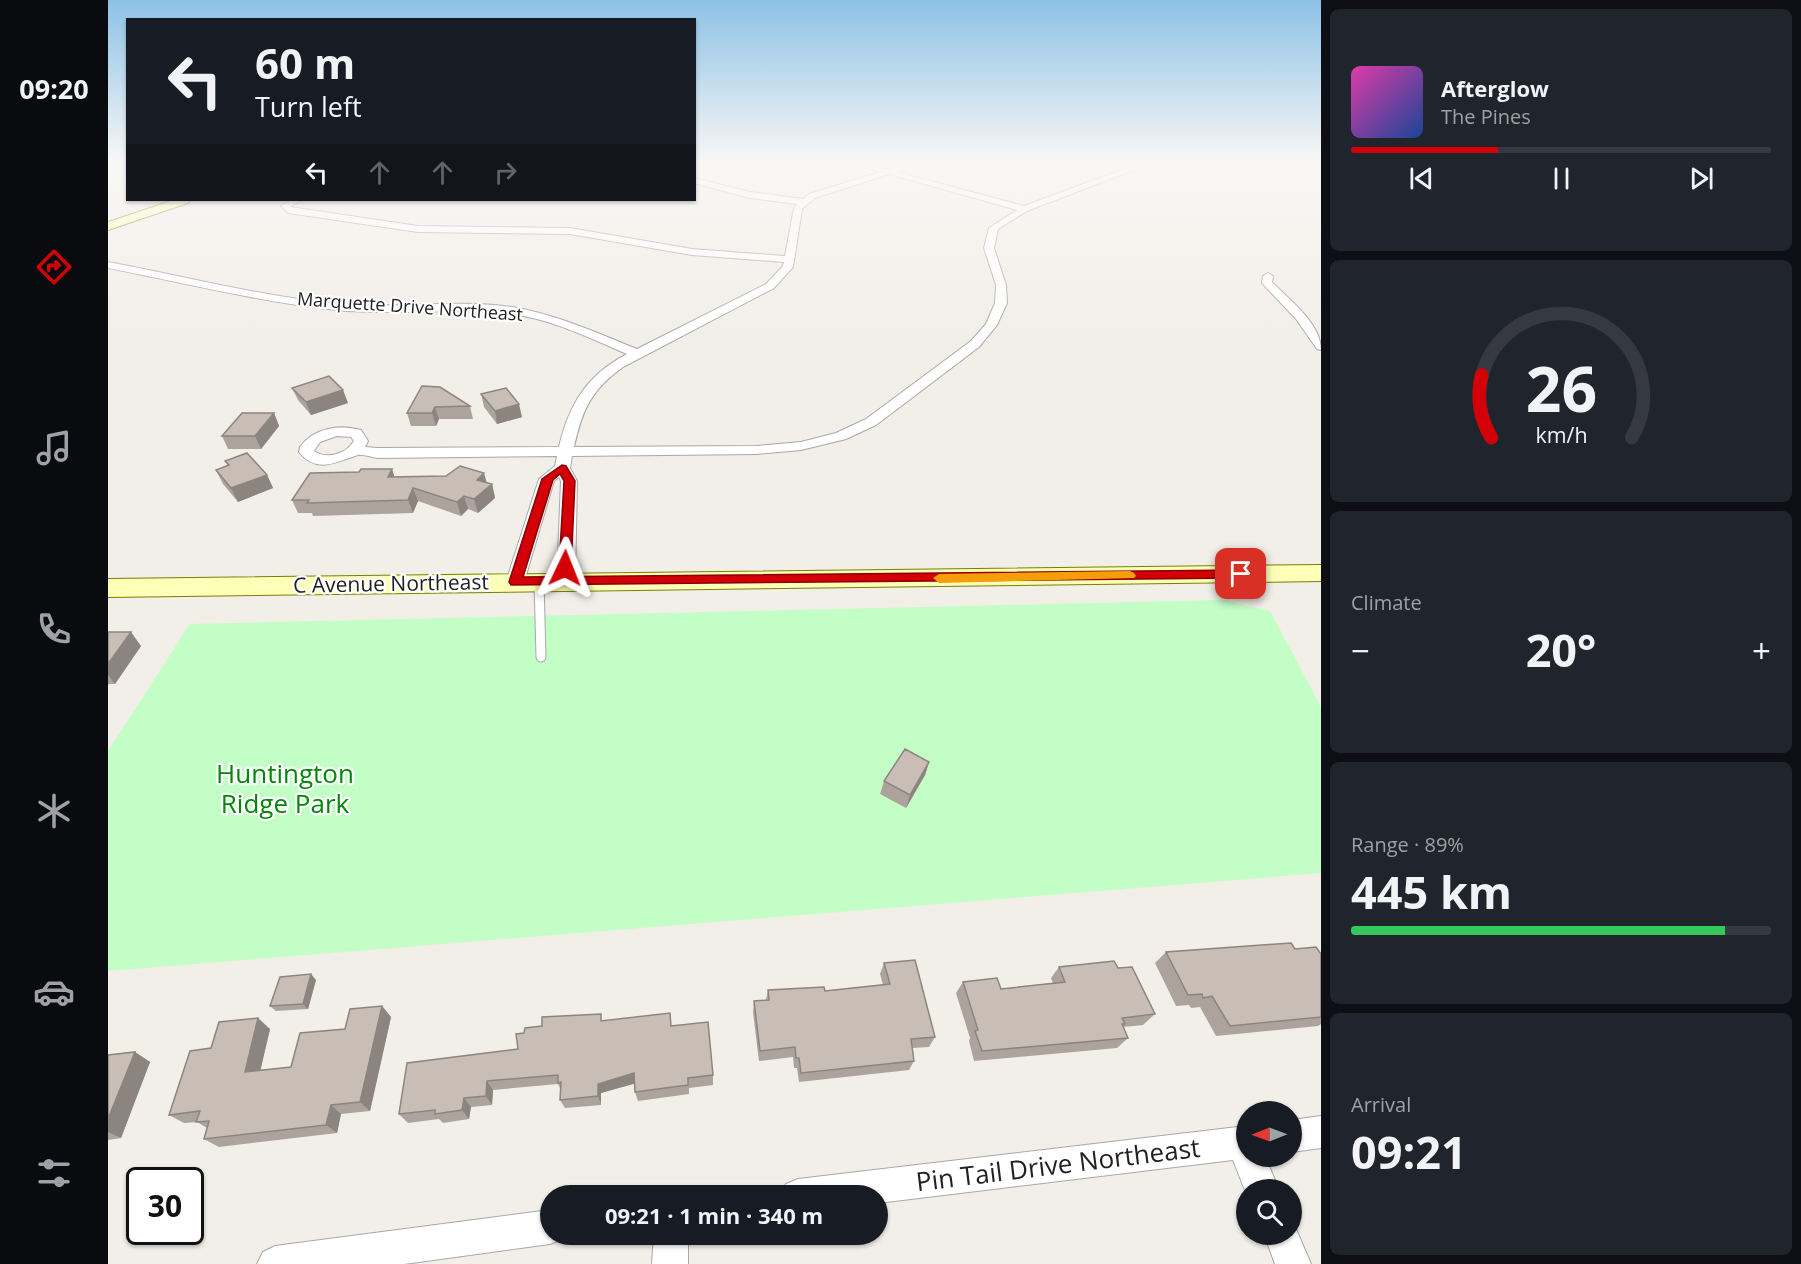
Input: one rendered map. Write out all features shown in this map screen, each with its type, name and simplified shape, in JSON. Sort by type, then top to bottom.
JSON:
[{"type":"street","points":[[108,226],[123,221]]},
{"type":"street","points":[[358,221],[446,231],[570,231],[692,252],[790,260]]},
{"type":"street","points":[[566,581],[569,481],[562,468],[572,420],[590,386],[602,374],[637,354],[770,286],[788,267],[795,221]]},
{"type":"street","points":[[355,450],[377,453],[756,450],[801,446],[841,436],[871,422],[975,344],[991,325],[1001,303],[1001,285],[989,248],[990,238],[994,228],[1003,221]]},
{"type":"street","name":"Marquette Drive Northeast","points":[[108,265],[292,300],[342,307],[512,311],[572,327],[637,354]]},
{"type":"street","points":[[1268,276],[1267,283],[1300,317],[1321,346]]},
{"type":"street","points":[[527,581],[548,479],[562,468]]},
{"type":"street","name":"C Avenue Northeast","points":[[108,588],[527,581],[1321,573]]},
{"type":"street","points":[[1302,1135],[1321,1132]]},
{"type":"street","name":"Pin Tail Drive Northeast","points":[[888,1187],[1236,1150]]},
{"type":"street","points":[[274,1264],[540,1228]]},
{"type":"street","points":[[670,1264],[671,1245]]},
{"type":"street","points":[[1285,1245],[1293,1264]]},
{"type":"lane","points":[[527,581],[541,657]]},
{"type":"green space","name":"Huntington Ridge Park","points":[[1223,600],[1270,611],[1321,707],[1321,873],[108,971],[108,751],[190,624]]},
{"type":"building","points":[[329,376],[343,390],[306,402],[292,388]]},
{"type":"building","points":[[422,386],[440,387],[470,406],[435,407],[432,413],[407,413]]},
{"type":"building","points":[[506,388],[519,404],[495,411],[481,394]]},
{"type":"building","points":[[242,413],[274,413],[255,436],[222,436]]},
{"type":"building","points":[[247,453],[267,475],[231,488],[216,470],[229,465],[225,461]]},
{"type":"building","points":[[460,466],[484,473],[477,480],[492,484],[474,499],[464,496],[457,502],[413,488],[408,500],[307,503],[309,500],[292,500],[310,473],[392,469],[388,477],[446,476]]},
{"type":"building","points":[[108,632],[131,632],[108,664]]},
{"type":"building","points":[[905,749],[929,762],[910,795],[884,781]]},
{"type":"building","points":[[1291,943],[1295,949],[1316,947],[1321,954],[1321,1017],[1230,1026],[1212,996],[1203,998],[1202,994],[1188,995],[1166,952]]},
{"type":"building","points":[[915,960],[935,1037],[911,1039],[914,1061],[801,1073],[795,1047],[760,1051],[754,1001],[769,1000],[768,990],[824,987],[825,991],[890,984],[884,963]]},
{"type":"building","points":[[1114,961],[1118,968],[1132,967],[1155,1014],[1122,1018],[1128,1038],[982,1051],[963,982],[997,978],[1001,989],[1065,982],[1059,967]]},
{"type":"building","points":[[311,974],[303,1004],[270,1006],[280,977]]},
{"type":"building","points":[[382,1006],[360,1102],[331,1105],[326,1125],[204,1139],[209,1121],[196,1122],[200,1111],[169,1115],[190,1051],[211,1048],[219,1022],[258,1018],[245,1072],[291,1067],[300,1033],[345,1029],[350,1009]]},
{"type":"building","points":[[670,1013],[671,1026],[708,1022],[713,1075],[688,1078],[688,1085],[635,1092],[634,1073],[598,1084],[598,1096],[560,1100],[561,1082],[558,1083],[558,1075],[487,1081],[486,1096],[464,1098],[462,1110],[435,1114],[435,1110],[399,1114],[407,1063],[518,1049],[516,1034],[524,1033],[525,1028],[542,1026],[542,1017],[601,1014],[601,1021]]},
{"type":"building","points":[[135,1052],[108,1119],[108,1055]]},
{"type":"slow traffic","points":[[939,578],[1130,576]]},
{"type":"route","points":[[565,568],[569,481],[562,468],[548,479],[515,582],[1241,574]]}]
